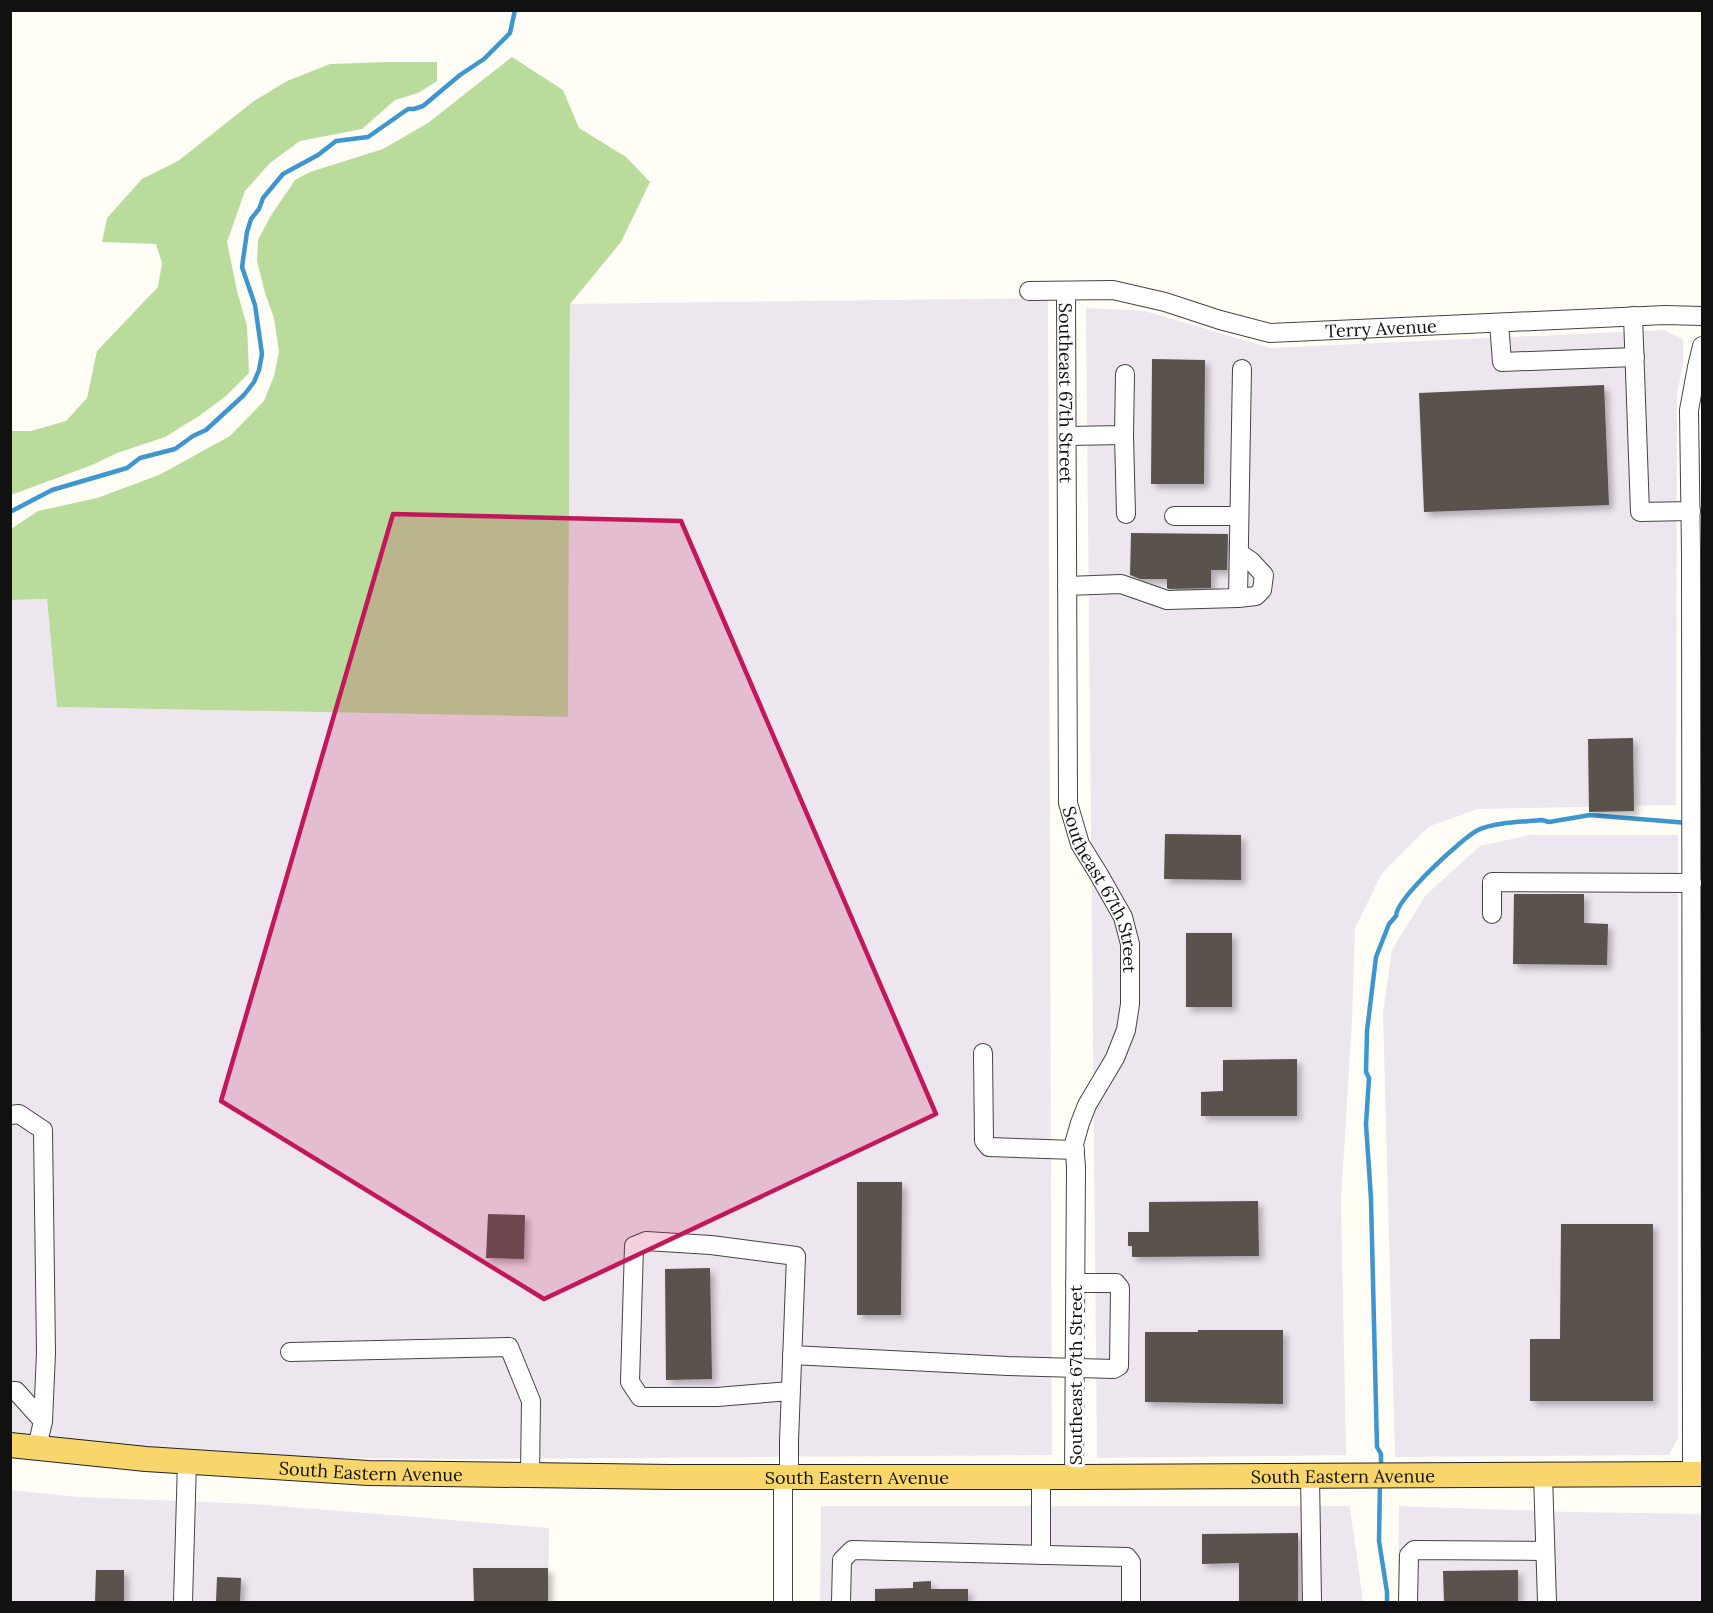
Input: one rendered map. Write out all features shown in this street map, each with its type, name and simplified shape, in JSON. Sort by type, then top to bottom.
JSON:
[{"type":"main road","name":"South Eastern Avenue","points":[[10,1445],[187,1461],[368,1473],[786,1477],[1697,1474]]},
{"type":"street","name":"Terry Avenue","points":[[1029,291],[1113,290],[1166,302],[1220,320],[1270,333],[1633,316],[1702,316]]},
{"type":"street","name":"Southeast 67th Street","points":[[1066,291],[1068,803],[1080,844],[1123,918],[1130,944],[1130,1004],[1126,1030],[1115,1058],[1087,1105],[1074,1144],[1074,1477]]},
{"type":"street","points":[[1633,316],[1640,512],[1691,511]]},
{"type":"street","points":[[1500,323],[1502,362],[1635,357]]},
{"type":"street","points":[[1697,1474],[1695,875],[1697,548],[1691,511],[1689,410],[1702,346]]},
{"type":"street","points":[[1238,598],[1242,369]]},
{"type":"street","points":[[1125,374],[1126,514]]},
{"type":"street","points":[[1067,436],[1124,435]]},
{"type":"street","points":[[1174,516],[1238,516]]},
{"type":"street","points":[[1067,586],[1121,584],[1167,600],[1256,596],[1262,590],[1264,575],[1251,561],[1239,553]]},
{"type":"street","points":[[1492,914],[1492,882],[1695,875]]},
{"type":"street","points":[[983,1053],[984,1141],[989,1147],[1075,1150]]},
{"type":"street","points":[[10,1115],[19,1114],[43,1130],[46,1353],[44,1421],[37,1448]]},
{"type":"street","points":[[783,1602],[796,1256],[711,1245],[646,1241],[633,1246],[630,1382],[640,1397],[717,1397],[790,1391]]},
{"type":"street","points":[[792,1355],[1113,1369],[1119,1366],[1120,1288],[1116,1283],[1075,1283]]},
{"type":"street","points":[[290,1352],[509,1347],[531,1401],[530,1475]]},
{"type":"street","points":[[10,1391],[15,1391],[44,1421]]},
{"type":"street","points":[[183,1602],[187,1461]]},
{"type":"street","points":[[1543,1474],[1547,1602]]},
{"type":"street","points":[[1310,1476],[1312,1602]]},
{"type":"street","points":[[1041,1477],[1041,1555]]},
{"type":"street","points":[[841,1602],[842,1560],[852,1550],[1126,1557],[1131,1562],[1131,1602]]},
{"type":"street","points":[[1408,1602],[1409,1555],[1414,1550],[1545,1551]]},
{"type":"highlighted area","points":[[393,514],[681,521],[936,1114],[544,1299],[221,1101]]},
{"type":"shaded area","points":[[1048,298],[1052,1455],[468,1459],[225,1457],[11,1432],[11,600],[47,599],[57,707],[568,717],[570,304]]},
{"type":"shaded area","points":[[1086,308],[1145,311],[1270,348],[1664,330],[1683,339],[1683,363],[1677,395],[1676,805],[1478,809],[1428,827],[1382,873],[1355,928],[1341,1200],[1346,1455],[1097,1458]]},
{"type":"shaded area","points":[[1530,835],[1678,835],[1678,1438],[1669,1455],[1395,1457],[1383,1013],[1392,950],[1425,896],[1480,846]]},
{"type":"shaded area","points":[[11,1490],[78,1497],[254,1504],[549,1528],[548,1602],[11,1602]]},
{"type":"shaded area","points":[[821,1506],[1350,1506],[1363,1602],[820,1602]]},
{"type":"shaded area","points":[[1399,1506],[1702,1514],[1702,1602],[1398,1602]]},
{"type":"green space","points":[[512,57],[563,90],[579,128],[626,157],[650,182],[621,242],[570,304],[568,717],[57,707],[47,599],[11,600],[11,529],[38,511],[97,498],[159,475],[230,436],[264,401],[274,376],[279,352],[274,318],[257,261],[258,240],[270,217],[295,180],[310,172],[383,149],[428,123]]},
{"type":"green space","points":[[437,62],[437,81],[418,93],[395,100],[362,129],[300,141],[270,163],[245,191],[227,242],[247,326],[249,373],[226,396],[165,437],[117,453],[92,465],[11,495],[11,431],[31,431],[66,421],[87,398],[97,351],[158,287],[162,263],[156,244],[102,242],[107,218],[142,179],[178,161],[254,101],[287,81],[330,64]]},
{"type":"building","points":[[1152,359],[1205,360],[1204,484],[1151,484]]},
{"type":"building","points":[[1604,385],[1609,505],[1424,512],[1419,393]]},
{"type":"building","points":[[1131,533],[1228,534],[1227,570],[1211,570],[1211,588],[1169,589],[1167,579],[1140,579],[1130,575]]},
{"type":"building","points":[[1633,738],[1634,811],[1589,812],[1588,739]]},
{"type":"building","points":[[1165,834],[1241,835],[1241,880],[1164,879]]},
{"type":"building","points":[[1514,894],[1584,894],[1584,923],[1608,924],[1607,965],[1513,964]]},
{"type":"building","points":[[1186,933],[1232,933],[1232,1007],[1186,1007]]},
{"type":"building","points":[[1297,1059],[1297,1116],[1201,1116],[1201,1092],[1223,1091],[1223,1060]]},
{"type":"building","points":[[857,1182],[902,1182],[901,1315],[857,1315]]},
{"type":"building","points":[[1258,1201],[1259,1256],[1132,1257],[1132,1246],[1128,1246],[1128,1232],[1149,1232],[1149,1202]]},
{"type":"building","points":[[488,1214],[525,1215],[524,1259],[486,1258]]},
{"type":"building","points":[[1561,1224],[1653,1224],[1653,1401],[1530,1401],[1530,1339],[1560,1339]]},
{"type":"building","points":[[710,1268],[712,1379],[666,1380],[665,1269]]},
{"type":"building","points":[[1198,1330],[1283,1330],[1283,1404],[1145,1402],[1145,1332],[1198,1332]]},
{"type":"building","points":[[1298,1533],[1298,1602],[1239,1602],[1239,1563],[1202,1564],[1202,1534]]},
{"type":"building","points":[[473,1568],[548,1568],[548,1602],[474,1602]]},
{"type":"building","points":[[96,1570],[124,1570],[124,1602],[95,1602]]},
{"type":"building","points":[[1518,1570],[1518,1602],[1444,1602],[1443,1571]]},
{"type":"building","points":[[217,1577],[241,1578],[240,1602],[216,1602]]},
{"type":"building","points":[[931,1581],[931,1589],[968,1589],[968,1602],[875,1602],[875,1589],[913,1588],[913,1582]]},
{"type":"waterway","points":[[10,512],[52,490],[127,468],[140,458],[175,449],[206,430],[244,395],[254,382],[262,354],[255,305],[242,267],[247,232],[251,219],[259,209],[263,198],[283,174],[318,155],[336,141],[368,137],[408,109],[423,106],[460,75],[484,59],[510,33],[515,10]]},
{"type":"waterway","points":[[1381,1467],[1381,1454],[1377,1447],[1371,1199],[1366,1124],[1369,1078],[1366,1072],[1367,1031],[1376,957],[1389,924],[1418,883],[1470,835],[1485,827],[1542,820],[1549,822],[1590,815],[1688,823]]},
{"type":"waterway","points":[[1380,1481],[1379,1541],[1387,1602]]}]
